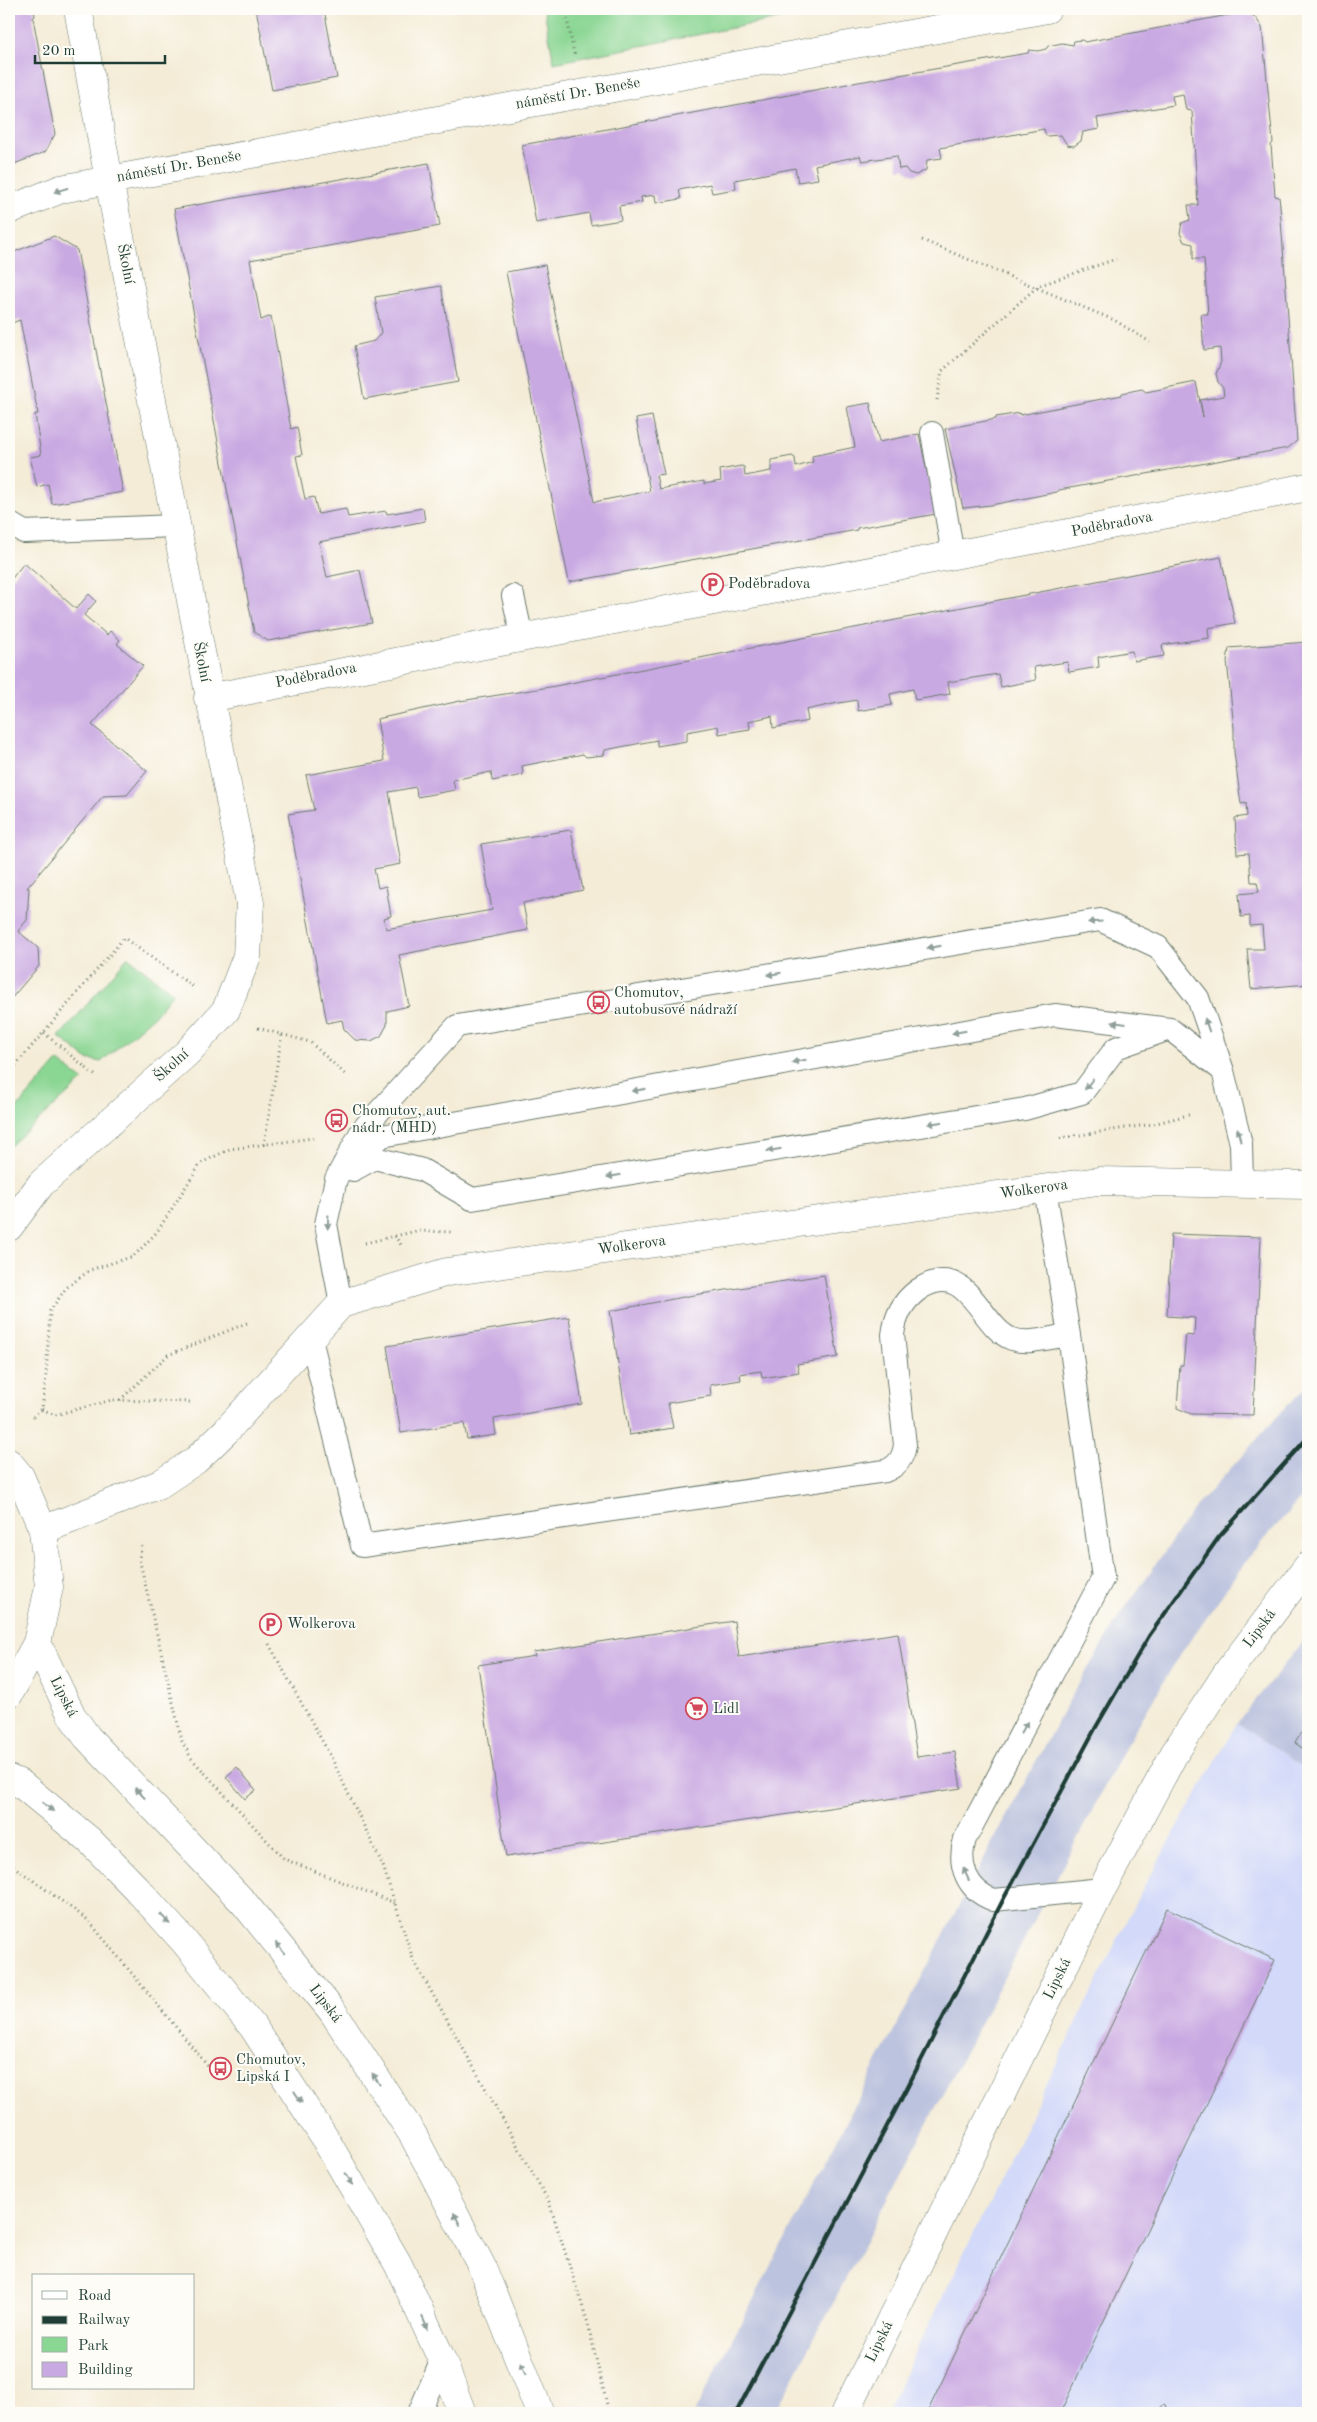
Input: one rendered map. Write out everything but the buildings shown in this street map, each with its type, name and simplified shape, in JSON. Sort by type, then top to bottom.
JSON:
[{"type":"street","name":"Školní","points":[[9,1227],[41,1184],[187,1053],[226,1010],[247,956],[250,903],[208,698],[78,9]]},
{"type":"street","name":"náměstí Dr. Beneše","points":[[9,210],[61,189],[1047,9]]},
{"type":"street","name":"Poděbradova","points":[[208,698],[1308,487]]},
{"type":"street","name":"Wolkerova","points":[[341,1304],[447,1272],[1098,1181],[1308,1185]]},
{"type":"street","points":[[43,1530],[160,1484],[196,1460],[213,1445],[311,1340],[341,1304]]},
{"type":"street","points":[[9,1463],[20,1476],[43,1530],[48,1587],[37,1643],[9,1694]]},
{"type":"street","name":"Lipská","points":[[845,2413],[1102,1889],[1174,1754],[1228,1670],[1308,1566]]},
{"type":"street","name":"Lipská","points":[[37,1643],[72,1716],[87,1737],[244,1903],[333,2012],[413,2135],[482,2267],[540,2413]]},
{"type":"street","points":[[9,1779],[21,1784],[89,1840],[184,1940],[253,2027],[324,2137],[398,2264],[442,2360],[462,2413]]},
{"type":"lane","points":[[932,433],[953,555]]},
{"type":"lane","points":[[14,534],[175,526]]},
{"type":"lane","points":[[513,596],[522,637]]},
{"type":"lane","points":[[341,1304],[326,1224],[336,1179],[362,1130],[457,1026],[1100,920],[1158,947],[1198,998],[1223,1071],[1241,1144],[1242,1184]]},
{"type":"lane","points":[[336,1179],[382,1136],[1054,1015],[1170,1029],[1223,1071]]},
{"type":"lane","points":[[336,1179],[375,1158],[422,1170],[472,1199],[1026,1109],[1082,1093],[1116,1048],[1170,1029]]},
{"type":"lane","points":[[1045,1189],[1069,1335],[1103,1578],[965,1839],[961,1862],[968,1880],[985,1897],[994,1900],[1102,1889]]},
{"type":"lane","points":[[311,1340],[362,1546],[885,1471],[893,1468],[904,1454],[905,1445],[893,1336],[894,1324],[900,1310],[910,1297],[930,1284],[942,1282],[962,1288],[979,1304],[999,1330],[1013,1339],[1024,1341],[1069,1335]]},
{"type":"lane","points":[[419,2413],[442,2360]]},
{"type":"path","points":[[565,9],[582,93]]},
{"type":"path","points":[[922,240],[1038,286],[1114,320],[1150,342]]},
{"type":"path","points":[[932,433],[942,371],[1038,286],[1116,260]]},
{"type":"path","points":[[9,1073],[124,938],[197,990]]},
{"type":"path","points":[[251,1027],[310,1042],[347,1076]]},
{"type":"path","points":[[44,1033],[97,1077]]},
{"type":"path","points":[[264,1145],[282,1034]]},
{"type":"path","points":[[33,1417],[42,1409],[50,1311],[66,1288],[90,1270],[134,1256],[157,1232],[201,1163],[230,1149],[313,1138]]},
{"type":"path","points":[[360,1244],[395,1236],[401,1245]]},
{"type":"path","points":[[120,1400],[168,1355],[247,1323]]},
{"type":"path","points":[[42,1409],[55,1415],[120,1400],[192,1402]]},
{"type":"path","points":[[142,1546],[139,1558],[182,1740],[191,1758],[284,1859],[395,1903]]},
{"type":"path","points":[[269,1644],[339,1774],[383,1866],[413,1959],[549,2202],[587,2320],[609,2413]]},
{"type":"path","points":[[9,1863],[88,1920],[216,2076]]},
{"type":"shaded area","points":[[1308,1386],[1308,1490],[1251,1554],[1179,1656],[1127,1744],[775,2413],[694,2413],[971,1883],[1064,1709],[1119,1617],[1194,1509],[1286,1407]]},
{"type":"shaded area","points":[[1308,1636],[1308,1771],[1237,1723]]},
{"type":"shaded area","points":[[1237,1723],[1308,1771],[1308,2413],[886,2413],[1138,1897]]},
{"type":"green space","points":[[544,9],[829,9],[554,63]]},
{"type":"green space","points":[[128,957],[173,993],[154,1016],[101,1062],[87,1059],[59,1037]]},
{"type":"green space","points":[[58,1061],[83,1080],[9,1147],[9,1117]]},
{"type":"railway","points":[[736,2413],[906,2090],[1003,1900],[1096,1727],[1149,1636],[1219,1537],[1308,1437]]},
{"type":"place","name":"Poděbradova","points":[[712,584]]},
{"type":"place","name":"Chomutov, autobusové nádraží","points":[[598,1002]]},
{"type":"place","name":"Chomutov, aut. nádr. (MHD)","points":[[336,1120]]},
{"type":"place","name":"Wolkerova","points":[[271,1624]]},
{"type":"place","name":"Lidl","points":[[697,1709]]},
{"type":"place","name":"Chomutov, Lipská I","points":[[220,2069]]}]
